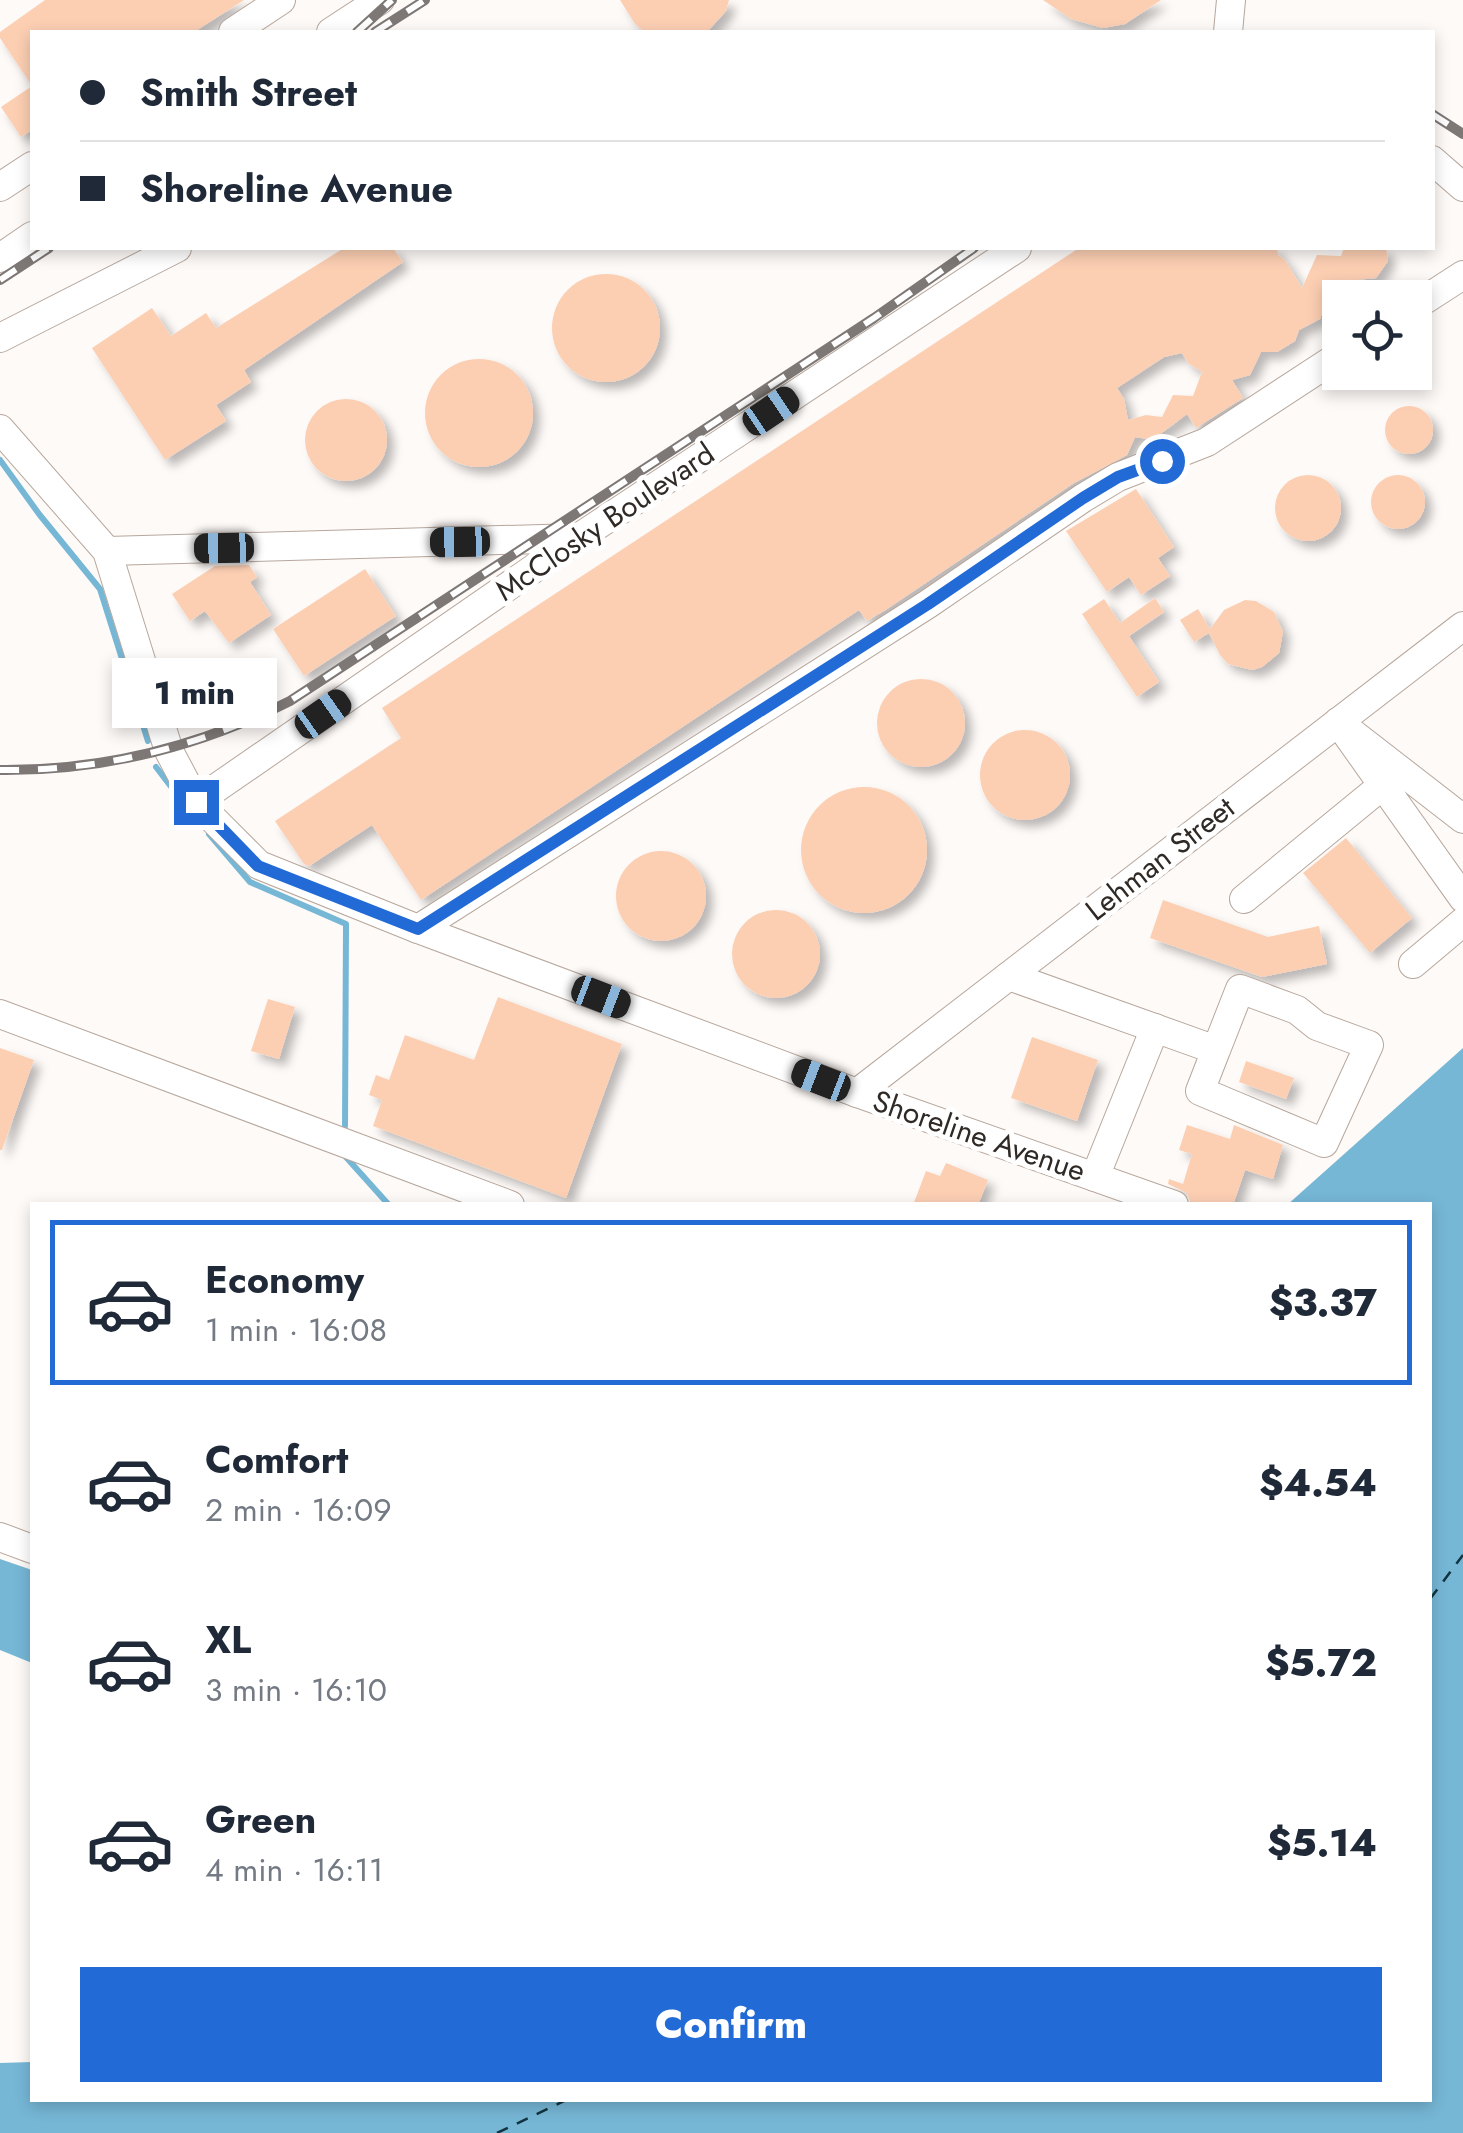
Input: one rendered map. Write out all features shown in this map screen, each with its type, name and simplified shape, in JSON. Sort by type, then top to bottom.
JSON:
[{"type":"street","points":[[236,30],[282,0]]},
{"type":"street","points":[[334,30],[380,0]]},
{"type":"street","points":[[1228,30],[1231,0]]},
{"type":"street","points":[[1435,163],[1463,187]]},
{"type":"street","points":[[0,186],[30,167]]},
{"type":"street","points":[[0,258],[30,237]]},
{"type":"street","points":[[0,338],[173,250]]},
{"type":"street","name":"McClosky Boulevard","points":[[196,802],[578,538],[1014,250]]},
{"type":"street","points":[[1432,295],[1463,274]]},
{"type":"street","points":[[418,929],[928,604],[1118,477],[1207,442],[1322,367]]},
{"type":"street","name":"Shoreline Avenue","points":[[0,429],[107,552],[169,750],[196,802],[258,866],[857,1093],[1166,1202]]},
{"type":"street","points":[[107,552],[578,538]]},
{"type":"street","name":"Lehman Street","points":[[857,1093],[1463,626]]},
{"type":"street","points":[[1338,722],[1463,898]]},
{"type":"street","points":[[1338,722],[1463,819]]},
{"type":"street","points":[[1244,898],[1382,785]]},
{"type":"street","points":[[1414,964],[1463,922]]},
{"type":"street","points":[[1009,976],[1216,1050]]},
{"type":"street","points":[[1240,988],[1297,1010],[1317,1026],[1368,1045],[1324,1143],[1200,1091],[1216,1050],[1240,988]]},
{"type":"street","points":[[0,1014],[502,1202]]},
{"type":"street","points":[[1095,1177],[1155,1028]]},
{"type":"street","points":[[0,1537],[30,1548]]},
{"type":"water","points":[[1463,1048],[1463,2133],[0,2133],[0,2063],[30,2062],[30,2102],[1432,2102],[1432,1202],[1290,1202]]},
{"type":"water","points":[[0,1559],[30,1569],[30,1662],[0,1650]]},
{"type":"building","points":[[45,0],[244,0],[197,30],[30,30],[30,83],[0,38],[0,32]]},
{"type":"building","points":[[620,0],[729,0],[726,11],[709,30],[642,30]]},
{"type":"building","points":[[1043,0],[1161,0],[1125,24],[1103,28],[1071,19]]},
{"type":"building","points":[[30,87],[30,131],[21,137],[1,107]]},
{"type":"building","points":[[341,250],[394,250],[403,262],[244,370],[251,382],[216,405],[226,421],[165,460],[92,348],[152,308],[171,336],[206,313],[216,328]]},
{"type":"building","points":[[1076,250],[1277,250],[1302,288],[1317,255],[1341,256],[1343,250],[1386,250],[1388,261],[1376,278],[1322,280],[1320,319],[1299,330],[1295,341],[1277,352],[1261,352],[1250,375],[1232,380],[1243,398],[1196,428],[1187,414],[1155,438],[1156,435],[1148,439],[1135,437],[1127,455],[1074,483],[867,621],[859,610],[421,900],[372,825],[309,866],[275,821],[401,738],[382,708]],"holes":[[[1182,353],[1188,363],[1202,372],[1193,396],[1173,395],[1162,417],[1146,415],[1128,420],[1124,399],[1117,388],[1164,357]]]},
{"type":"building","points":[[606,274],[627,278],[644,290],[656,307],[660,328],[656,349],[644,366],[627,378],[606,382],[585,378],[568,366],[556,349],[552,328],[556,307],[568,290],[585,278]]},
{"type":"building","points":[[479,359],[500,363],[517,375],[529,392],[533,413],[529,434],[517,451],[500,463],[479,467],[458,463],[441,451],[429,434],[425,413],[429,392],[441,375],[458,363]]},
{"type":"building","points":[[338,399],[354,399],[380,417],[387,440],[384,456],[375,469],[354,481],[338,481],[312,463],[305,448],[305,432],[323,406]]},
{"type":"building","points":[[1409,406],[1426,413],[1433,430],[1426,447],[1409,454],[1392,447],[1385,430],[1392,413]]},
{"type":"building","points":[[1308,475],[1332,484],[1341,508],[1332,532],[1308,541],[1284,532],[1275,508],[1284,484]]},
{"type":"building","points":[[1398,475],[1417,483],[1425,502],[1417,521],[1398,529],[1379,521],[1371,502],[1379,483]]},
{"type":"building","points":[[1136,489],[1174,547],[1158,558],[1170,576],[1141,595],[1129,577],[1107,592],[1066,531]]},
{"type":"building","points":[[249,565],[257,577],[250,582],[271,615],[229,643],[205,611],[190,621],[172,594],[215,566]]},
{"type":"building","points":[[365,569],[396,616],[304,676],[273,629]]},
{"type":"building","points":[[1155,598],[1164,612],[1129,636],[1159,682],[1137,697],[1082,614],[1104,599],[1120,623]]},
{"type":"building","points":[[1245,600],[1256,601],[1274,612],[1283,632],[1279,653],[1252,670],[1228,664],[1209,633],[1194,642],[1180,620],[1198,609],[1210,629],[1224,610]]},
{"type":"building","points":[[921,679],[946,686],[958,698],[965,723],[958,748],[946,760],[921,767],[896,760],[884,748],[877,723],[884,698],[896,686]]},
{"type":"building","points":[[1025,730],[1042,733],[1057,743],[1067,758],[1067,792],[1057,807],[1042,817],[1025,820],[1008,817],[993,807],[983,792],[980,775],[983,758],[993,743],[1008,733]]},
{"type":"building","points":[[864,787],[888,792],[908,806],[922,826],[927,850],[922,874],[908,894],[888,908],[864,913],[840,908],[820,894],[806,874],[801,850],[806,826],[820,806],[840,792]]},
{"type":"building","points":[[1346,838],[1412,918],[1370,953],[1303,873]]},
{"type":"building","points":[[652,851],[670,851],[686,858],[699,871],[706,896],[699,921],[686,934],[670,941],[652,941],[636,934],[623,921],[616,905],[616,887],[623,871],[636,858]]},
{"type":"building","points":[[1163,900],[1268,937],[1319,926],[1327,964],[1262,977],[1150,938]]},
{"type":"building","points":[[776,910],[793,913],[807,923],[817,937],[817,971],[807,985],[793,995],[776,998],[759,995],[745,985],[735,971],[732,954],[735,937],[745,923],[759,913]]},
{"type":"building","points":[[498,997],[622,1044],[566,1198],[373,1126],[382,1100],[369,1095],[376,1075],[389,1080],[405,1035],[474,1060]]},
{"type":"building","points":[[268,999],[295,1007],[279,1059],[251,1051]]},
{"type":"building","points":[[1032,1037],[1098,1060],[1077,1121],[1011,1098]]},
{"type":"building","points":[[0,1048],[34,1060],[2,1150],[0,1150]]},
{"type":"building","points":[[1246,1061],[1294,1078],[1286,1099],[1239,1082]]},
{"type":"building","points":[[1187,1125],[1230,1139],[1234,1125],[1283,1145],[1273,1179],[1245,1170],[1234,1202],[1190,1202],[1187,1193],[1168,1184],[1169,1179],[1183,1184],[1192,1154],[1179,1150]]},
{"type":"building","points":[[946,1163],[988,1180],[979,1202],[914,1202],[926,1171],[940,1176]]},
{"type":"waterway","points":[[0,460],[100,589],[148,741]]},
{"type":"waterway","points":[[156,767],[182,801]]},
{"type":"waterway","points":[[209,834],[250,882],[346,924],[345,1126]]},
{"type":"waterway","points":[[345,1156],[386,1202]]},
{"type":"ferry route","points":[[1432,1596],[1463,1555]]},
{"type":"ferry route","points":[[497,2133],[562,2102]]},
{"type":"railway","points":[[359,30],[392,0]]},
{"type":"railway","points":[[378,30],[425,0]]},
{"type":"railway","points":[[1435,116],[1463,134]]},
{"type":"railway","points":[[0,280],[46,250]]},
{"type":"railway","points":[[0,770],[76,766],[150,753],[221,731],[290,701],[874,318],[971,250]]},
{"type":"route","points":[[196,802],[258,866],[418,929],[928,604],[1083,498],[1118,477],[1162,461]]}]
